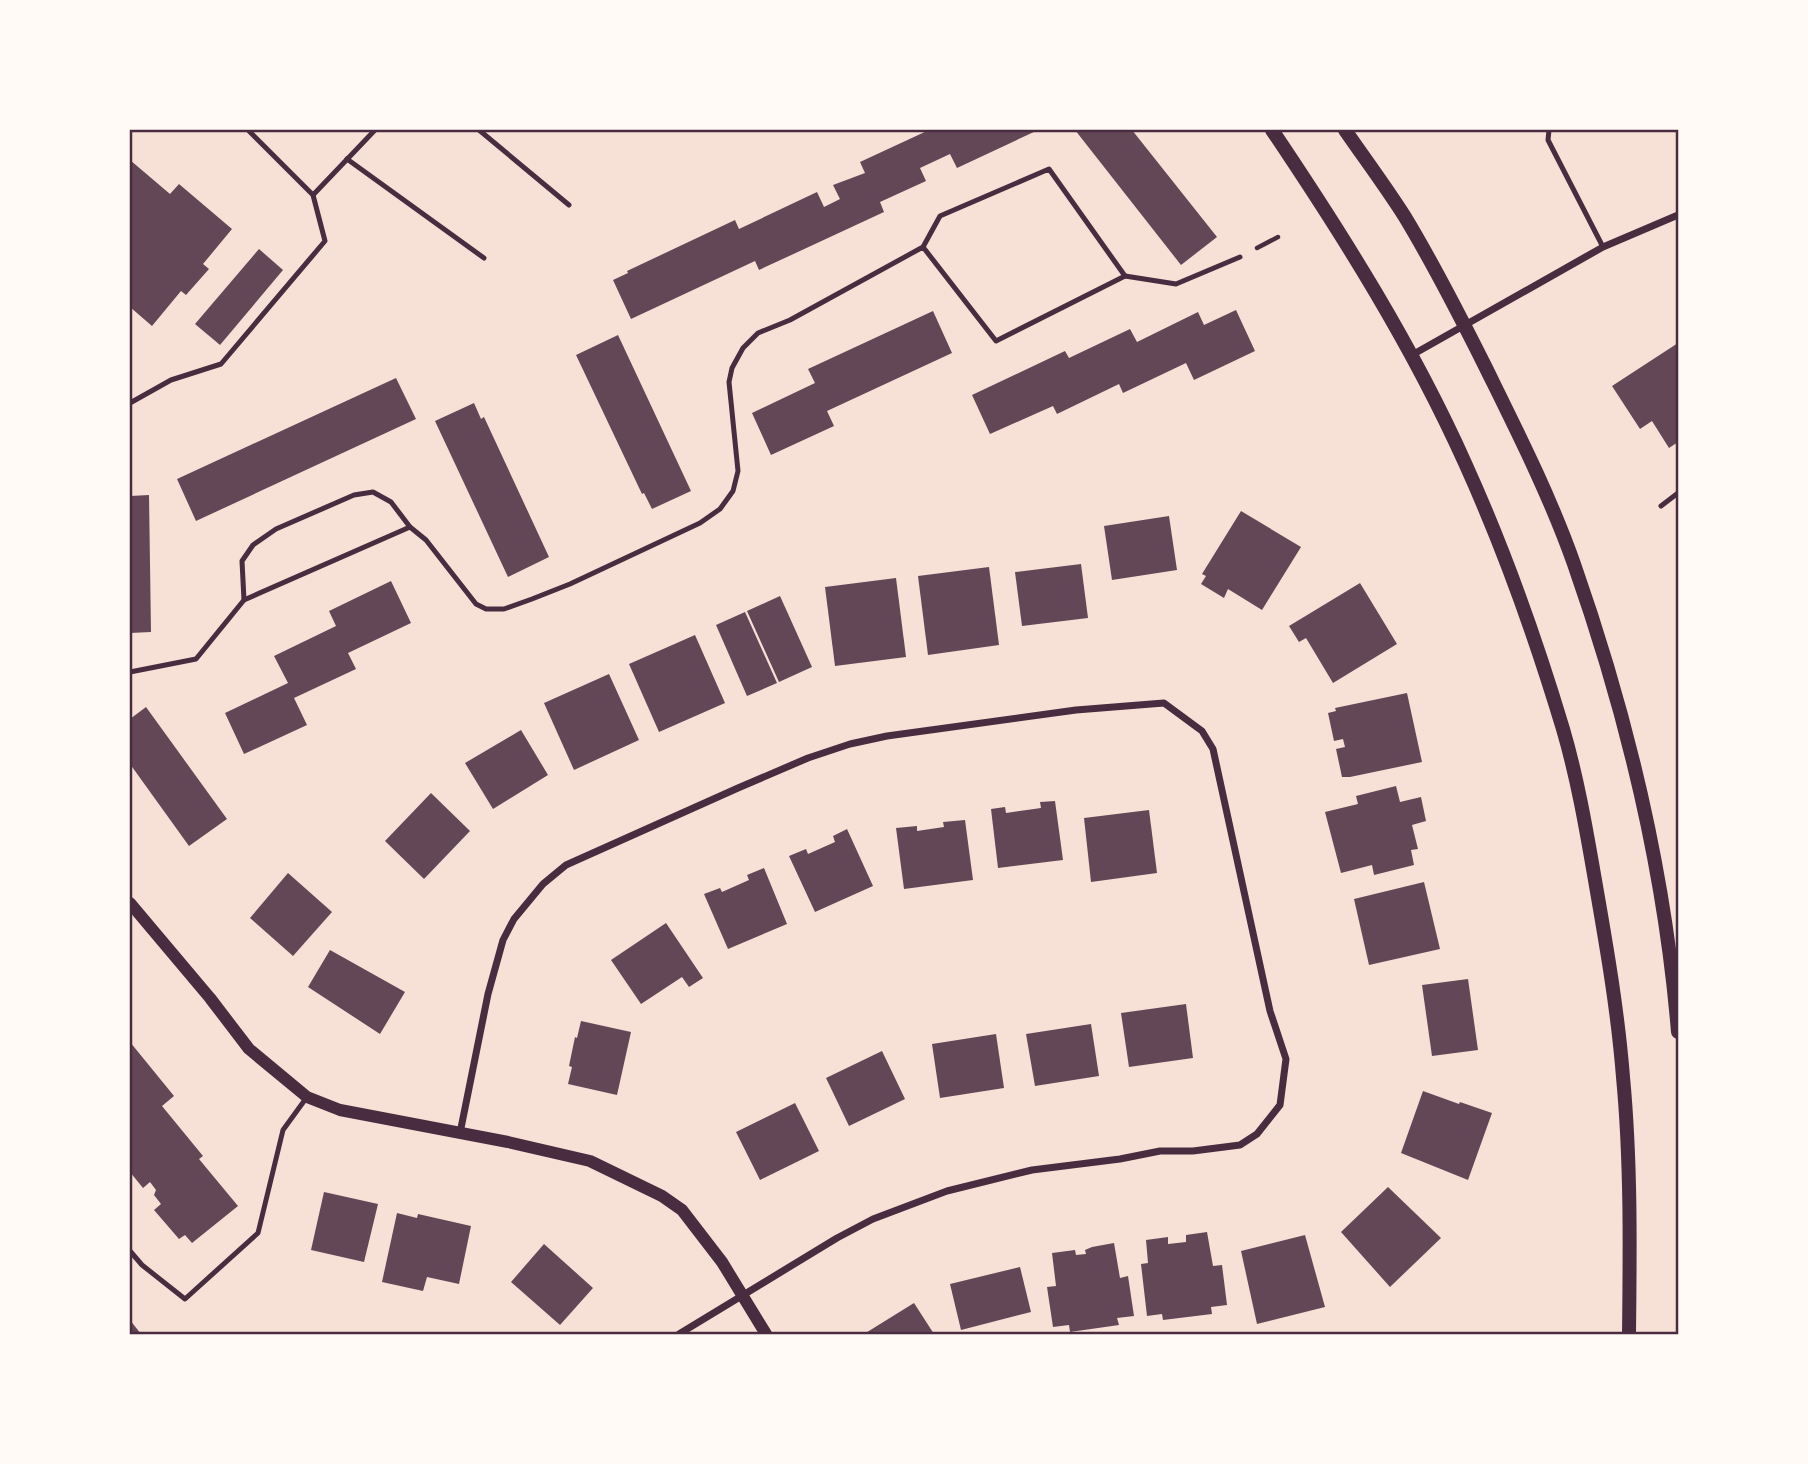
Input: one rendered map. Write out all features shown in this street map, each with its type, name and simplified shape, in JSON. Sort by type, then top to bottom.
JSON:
[{"type":"main road","points":[[1272,130],[1354,253],[1412,355],[1466,463],[1514,584],[1563,731],[1585,824],[1609,960],[1624,1079],[1630,1234],[1629,1335]]},
{"type":"main road","points":[[1345,130],[1405,217],[1465,326],[1522,441],[1573,562],[1621,714],[1648,826],[1672,956],[1678,1032]]},
{"type":"street","points":[[1412,355],[1603,247],[1678,215]]},
{"type":"street","points":[[460,1132],[488,994],[503,940],[514,919],[536,892],[566,866],[808,758],[887,736],[1076,710],[1164,703],[1202,731],[1213,749],[1270,1011],[1286,1059],[1280,1105],[1257,1134],[1240,1145],[1193,1151],[1160,1151],[1032,1170],[947,1191],[873,1219],[817,1250],[679,1335]]},
{"type":"street","points":[[130,903],[249,1049],[307,1097],[340,1110],[460,1132],[590,1161],[662,1196],[682,1210],[722,1262],[766,1335]]},
{"type":"lane","points":[[130,402],[170,380],[220,364],[325,241],[313,195],[248,130]]},
{"type":"lane","points":[[313,195],[374,130]]},
{"type":"lane","points":[[480,130],[569,205]]},
{"type":"lane","points":[[1549,130],[1548,140],[1603,247]]},
{"type":"lane","points":[[346,159],[484,258]]},
{"type":"lane","points":[[244,600],[242,561],[253,545],[276,528],[354,495],[373,492],[391,502],[476,604],[486,609],[504,608],[558,589],[700,523],[720,509],[733,491],[738,471],[729,382],[732,368],[743,348],[758,333],[790,320],[923,247],[940,216],[1049,169],[1125,276]]},
{"type":"lane","points":[[923,247],[996,341],[1125,276],[1175,284],[1240,257]]},
{"type":"lane","points":[[1661,506],[1678,493]]},
{"type":"lane","points":[[130,672],[196,659],[244,600],[410,527]]},
{"type":"lane","points":[[130,1251],[142,1265],[185,1299],[258,1233],[283,1129],[307,1097]]},
{"type":"building","points":[[929,130],[1036,131],[957,168],[950,154],[920,168],[926,181],[880,202],[884,212],[759,270],[755,261],[631,319],[613,280],[628,273],[627,271],[735,220],[739,229],[817,192],[824,207],[840,199],[833,185],[865,173],[860,162]]},
{"type":"building","points":[[1075,130],[1132,130],[1217,237],[1181,265]]},
{"type":"building","points":[[130,160],[170,194],[179,184],[232,229],[203,264],[209,269],[186,295],[181,291],[152,326],[130,307]]},
{"type":"building","points":[[259,249],[283,270],[220,345],[195,324]]},
{"type":"building","points":[[1236,310],[1255,351],[1194,380],[1186,363],[1123,393],[1119,384],[1057,414],[1053,406],[990,434],[972,395],[1065,351],[1069,358],[1130,329],[1137,342],[1198,312],[1204,325]]},
{"type":"building","points":[[933,311],[952,353],[827,411],[834,426],[771,455],[752,413],[815,383],[808,369]]},
{"type":"building","points":[[618,335],[691,491],[652,509],[644,493],[642,494],[576,355]]},
{"type":"building","points":[[1678,343],[1678,442],[1669,448],[1652,421],[1640,429],[1612,386]]},
{"type":"building","points":[[396,378],[416,419],[196,521],[177,479]]},
{"type":"building","points":[[474,403],[481,419],[484,417],[549,557],[508,577],[435,421]]},
{"type":"building","points":[[149,495],[151,632],[130,633],[130,496]]},
{"type":"building","points":[[1241,511],[1301,547],[1262,610],[1228,589],[1224,598],[1201,584],[1206,576],[1202,574]]},
{"type":"building","points":[[1169,516],[1177,570],[1112,580],[1104,526]]},
{"type":"building","points":[[1081,564],[1088,618],[1022,626],[1015,572]]},
{"type":"building","points":[[989,567],[999,645],[928,655],[918,576]]},
{"type":"building","points":[[896,578],[906,657],[835,666],[825,587]]},
{"type":"building","points":[[391,581],[411,623],[348,653],[356,669],[294,698],[307,725],[244,754],[225,713],[288,683],[274,656],[336,626],[329,611]]},
{"type":"building","points":[[1360,583],[1397,644],[1333,683],[1306,638],[1299,642],[1289,626]]},
{"type":"building","points":[[780,596],[812,667],[779,682],[747,611]]},
{"type":"building","points":[[745,612],[777,683],[747,696],[716,625]]},
{"type":"building","points":[[695,635],[725,703],[659,732],[629,664]]},
{"type":"building","points":[[609,674],[639,740],[574,770],[544,703]]},
{"type":"building","points":[[1407,693],[1422,762],[1342,777],[1336,749],[1345,747],[1343,739],[1334,741],[1328,713],[1336,711],[1335,708]]},
{"type":"building","points":[[146,707],[227,819],[189,846],[130,764],[130,719]]},
{"type":"building","points":[[521,730],[548,775],[493,809],[465,763]]},
{"type":"building","points":[[1396,786],[1400,802],[1421,797],[1426,821],[1412,825],[1418,849],[1411,850],[1414,865],[1374,875],[1372,865],[1341,873],[1325,812],[1358,804],[1356,796]]},
{"type":"building","points":[[431,793],[470,831],[424,879],[385,841]]},
{"type":"building","points":[[1055,801],[1063,860],[998,868],[991,809],[1005,807],[1006,813],[1041,808],[1040,802]]},
{"type":"building","points":[[1149,810],[1157,873],[1091,882],[1084,818]]},
{"type":"building","points":[[965,820],[973,880],[904,889],[896,828],[917,826],[917,831],[944,827],[943,822]]},
{"type":"building","points":[[847,829],[873,886],[815,912],[789,856],[806,849],[808,854],[835,842],[833,836]]},
{"type":"building","points":[[764,868],[787,924],[728,949],[704,894],[720,888],[722,892],[749,880],[747,875]]},
{"type":"building","points":[[288,873],[332,912],[293,956],[250,918]]},
{"type":"building","points":[[1424,882],[1440,949],[1369,965],[1354,899]]},
{"type":"building","points":[[666,923],[703,978],[689,987],[682,977],[641,1004],[611,960]]},
{"type":"building","points":[[330,950],[405,992],[380,1034],[308,987]]},
{"type":"building","points":[[1468,979],[1478,1050],[1432,1056],[1422,985]]},
{"type":"building","points":[[1186,1004],[1193,1058],[1129,1067],[1121,1013]]},
{"type":"building","points":[[581,1021],[631,1032],[617,1095],[568,1084],[572,1067],[569,1066]]},
{"type":"building","points":[[1091,1024],[1099,1076],[1035,1086],[1026,1034]]},
{"type":"building","points":[[996,1034],[1004,1088],[940,1098],[932,1044]]},
{"type":"building","points":[[130,1042],[174,1096],[162,1106],[203,1156],[199,1159],[238,1206],[192,1243],[185,1235],[179,1239],[154,1210],[161,1204],[154,1195],[156,1190],[150,1182],[143,1188],[130,1172]]},
{"type":"building","points":[[882,1051],[905,1099],[849,1126],[826,1078]]},
{"type":"building","points":[[1423,1091],[1492,1113],[1468,1180],[1401,1153]]},
{"type":"building","points":[[795,1103],[819,1151],[760,1180],[736,1132]]},
{"type":"building","points":[[1388,1187],[1441,1238],[1390,1287],[1341,1232]]},
{"type":"building","points":[[324,1192],[378,1204],[364,1262],[311,1250]]},
{"type":"building","points":[[397,1213],[417,1218],[418,1214],[471,1226],[459,1284],[427,1277],[423,1291],[382,1282]]},
{"type":"building","points":[[1207,1232],[1213,1266],[1222,1265],[1227,1305],[1211,1307],[1212,1314],[1163,1320],[1162,1314],[1147,1316],[1141,1264],[1148,1263],[1146,1240],[1168,1237],[1168,1244],[1186,1242],[1186,1235]]},
{"type":"building","points":[[1305,1235],[1325,1307],[1257,1324],[1241,1251]]},
{"type":"building","points":[[1114,1243],[1120,1278],[1128,1276],[1134,1316],[1117,1318],[1119,1325],[1070,1332],[1069,1325],[1053,1327],[1047,1287],[1056,1286],[1052,1253],[1075,1250],[1076,1255],[1086,1254],[1085,1250],[1092,1247]]},
{"type":"building","points":[[544,1244],[593,1288],[560,1325],[511,1282]]},
{"type":"building","points":[[1020,1267],[1031,1312],[961,1330],[950,1284]]},
{"type":"building","points":[[914,1303],[934,1334],[864,1334]]},
{"type":"building","points":[[130,1320],[141,1334],[130,1334]]}]
